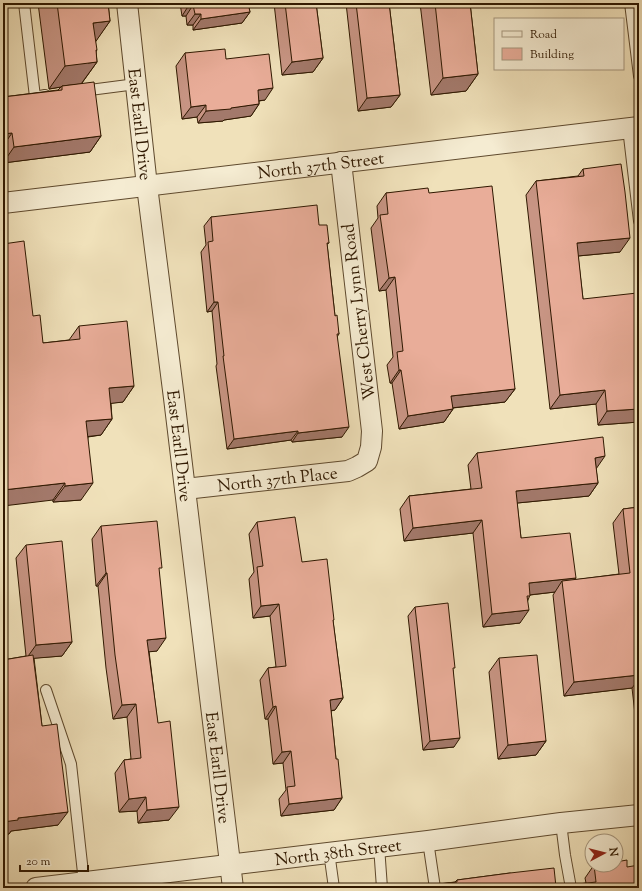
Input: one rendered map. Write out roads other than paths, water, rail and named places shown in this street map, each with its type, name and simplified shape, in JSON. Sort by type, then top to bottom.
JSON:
[{"type":"street","name":"East Earll Drive","points":[[127,3],[147,186],[233,888]]},
{"type":"street","name":"North 37th Street","points":[[3,203],[633,128]]},
{"type":"street","name":"West Cherry Lynn Road","points":[[341,162],[372,431],[371,447],[367,461]]},
{"type":"street","name":"North 37th Place","points":[[185,489],[348,471],[367,461]]},
{"type":"street","name":"North 38th Street","points":[[36,888],[428,841],[561,823],[639,815]]},
{"type":"lane","points":[[24,3],[35,96]]},
{"type":"lane","points":[[630,3],[639,76]]},
{"type":"lane","points":[[74,92],[136,84]]},
{"type":"lane","points":[[22,98],[58,94]]},
{"type":"lane","points":[[633,128],[639,222]]},
{"type":"lane","points":[[46,690],[71,764],[84,882]]},
{"type":"lane","points":[[561,823],[571,888]]},
{"type":"lane","points":[[428,841],[435,888]]},
{"type":"lane","points":[[378,846],[382,888]]},
{"type":"lane","points":[[330,852],[334,888]]}]
